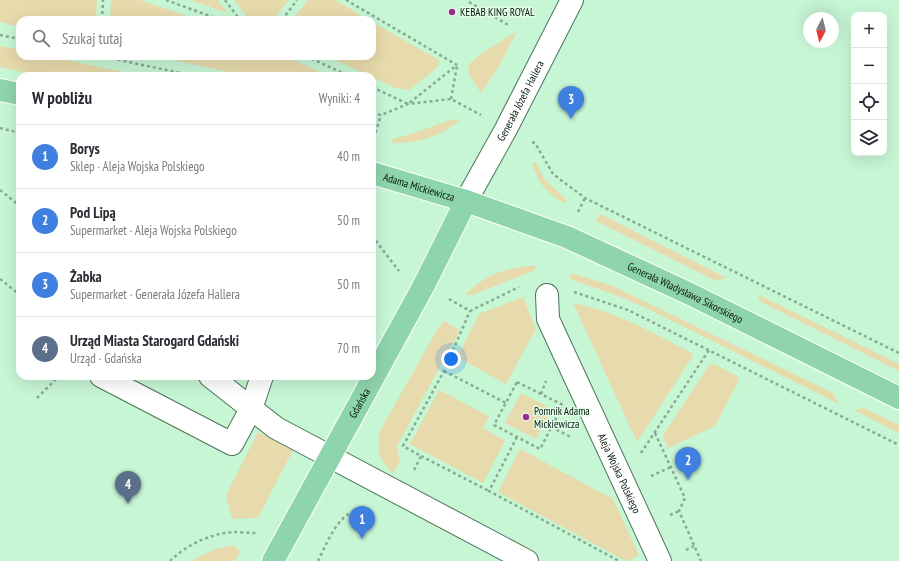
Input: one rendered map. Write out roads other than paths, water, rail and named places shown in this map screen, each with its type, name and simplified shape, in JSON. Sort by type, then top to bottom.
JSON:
[{"type":"main road","points":[[0,90],[16,93]]},
{"type":"main road","name":"Adama Mickiewicza","points":[[376,174],[466,201]]},
{"type":"main road","name":"Gdańska","points":[[376,372],[424,285],[466,201]]},
{"type":"main road","name":"Generała Władysława Sikorskiego","points":[[466,201],[567,237],[690,294],[899,398]]},
{"type":"main road","name":"Gdańska","points":[[273,561],[372,380]]},
{"type":"street","name":"Generała Józefa Hallera","points":[[466,201],[506,129],[572,0]]},
{"type":"street","name":"Aleja Wojska Polskiego","points":[[547,295],[548,318],[660,561]]},
{"type":"street","points":[[109,380],[232,444],[251,409],[261,380]]},
{"type":"street","points":[[215,380],[276,428],[527,561]]},
{"type":"place","name":"KEBAB KING ROYAL","points":[[452,12]]},
{"type":"place","name":"Żabka","points":[[571,119]]},
{"type":"place","name":"Pomnik Adama Mickiewicza","points":[[526,417]]},
{"type":"place","name":"Pod Lipą","points":[[688,480]]},
{"type":"place","name":"Urząd Miasta Starogard Gdański","points":[[128,504]]},
{"type":"place","name":"Borys","points":[[362,539]]}]
